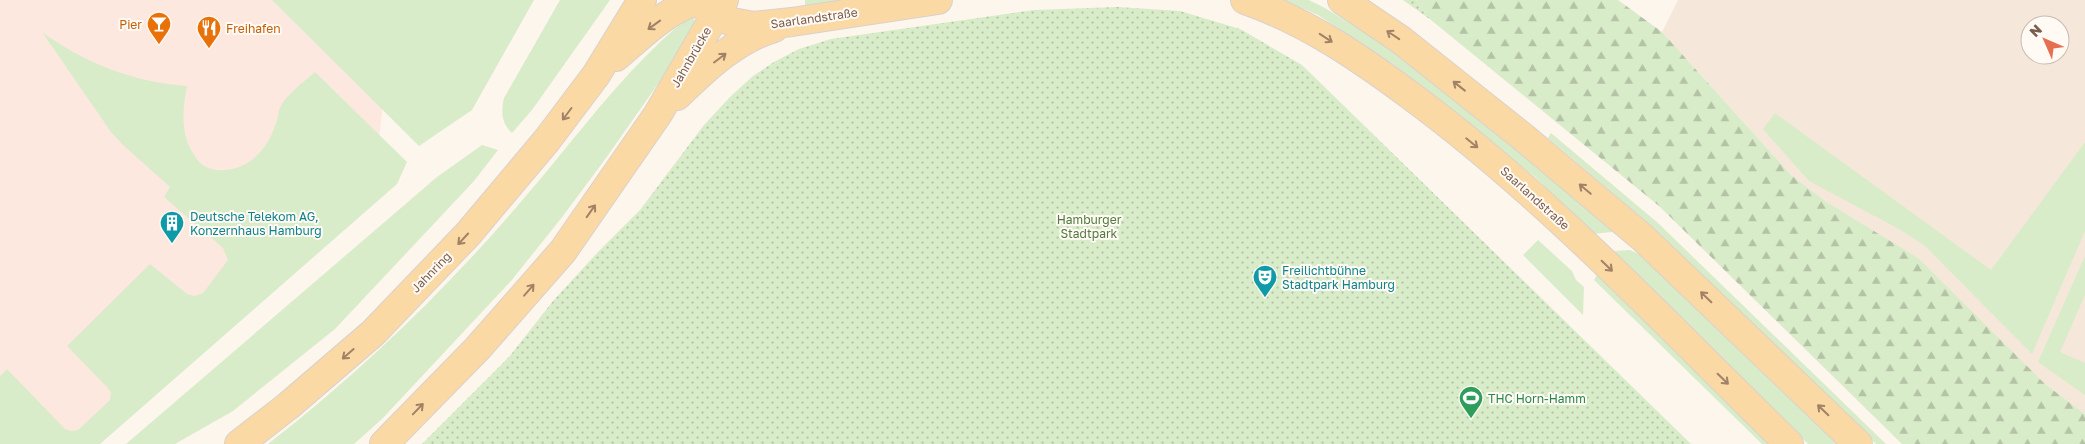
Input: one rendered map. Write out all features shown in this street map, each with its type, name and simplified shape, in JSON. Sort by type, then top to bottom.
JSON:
[{"type":"main road","points":[[596,75],[642,0]]},
{"type":"main road","name":"Saarlandstraße","points":[[706,3],[732,22],[753,26],[938,0]]},
{"type":"main road","name":"Saarlandstraße","points":[[1245,0],[1312,29],[1381,74],[1444,120],[1510,174],[1566,226],[1789,444]]},
{"type":"main road","points":[[1342,0],[1401,40],[1523,137],[1643,238],[1858,444]]},
{"type":"main road","points":[[596,75],[653,25],[679,9],[706,3]]},
{"type":"main road","name":"Jahnbrücke","points":[[658,114],[706,3]]},
{"type":"main road","points":[[384,444],[477,349],[563,251],[658,114],[695,78],[739,44],[761,31],[792,22]]},
{"type":"main road","name":"Jahnring","points":[[239,444],[288,406],[373,333],[468,234],[547,140],[596,75]]},
{"type":"shaded area","points":[[0,0],[473,0],[383,104],[379,138],[73,444],[0,444]]},
{"type":"shaded area","points":[[1678,0],[2085,0],[2085,414],[2045,384],[1828,203],[1791,175],[1662,32]]},
{"type":"green space","points":[[272,0],[534,0],[472,110],[419,146]]},
{"type":"green space","points":[[560,0],[610,0],[532,110],[512,133],[508,129],[503,117],[504,98]]},
{"type":"green space","points":[[805,0],[852,0],[805,6]]},
{"type":"green space","points":[[1284,0],[1309,0],[1325,8],[1401,57],[1591,208],[1612,227],[1612,232],[1593,234],[1535,177],[1394,65],[1318,15]]},
{"type":"green space","points":[[1403,0],[1416,0],[1431,20]]},
{"type":"green space","points":[[1416,0],[1618,0],[1662,32],[1791,175],[1828,203],[1918,258],[2045,384],[2085,414],[2085,444],[1902,444],[1659,206],[1431,20]]},
{"type":"green space","name":"Hamburger Stadtpark","points":[[1118,7],[1180,11],[1240,29],[1302,65],[1691,444],[422,444],[509,357],[553,301],[640,210],[704,125],[753,76],[774,62],[799,49],[831,39],[1034,10]]},
{"type":"green space","points":[[692,16],[696,22],[672,64],[563,216],[511,281],[382,419],[354,444],[268,444],[370,358],[435,296],[496,231],[630,73],[668,35]]},
{"type":"green space","points":[[42,32],[75,53],[110,69],[148,80],[187,86],[183,115],[185,133],[191,151],[202,165],[209,168],[220,170],[233,169],[242,166],[256,156],[272,134],[282,104],[315,72],[407,162],[397,184],[100,444],[0,444],[0,376],[7,369],[65,429],[71,431],[78,430],[110,400],[111,393],[67,346],[150,264],[187,294],[194,296],[203,293],[228,260],[223,248],[164,197],[170,187],[111,132]]},
{"type":"green space","points":[[1775,113],[1991,270],[2085,142],[2085,231],[2032,354],[1924,245],[1899,229],[1809,181],[1763,129]]},
{"type":"green space","points":[[1551,133],[1658,223],[1886,444],[1876,444],[1654,228],[1548,138]]},
{"type":"green space","points":[[482,145],[498,150],[474,181],[335,329],[233,411],[175,444],[126,444],[437,177]]},
{"type":"green space","points":[[1538,240],[1572,271],[1576,280],[1584,287],[1583,315],[1523,255]]},
{"type":"green space","points":[[1630,250],[1647,258],[1837,444],[1808,444],[1615,255],[1614,251]]},
{"type":"green space","points":[[2085,256],[2085,295],[2060,352],[2085,363],[2085,395],[2038,362]]},
{"type":"green space","points":[[1597,275],[1772,444],[1762,444],[1594,280]]},
{"type":"place","name":"Pier","points":[[159,45]]},
{"type":"place","name":"Freihafen","points":[[209,49]]},
{"type":"place","name":"Deutsche Telekom AG, Konzernhaus Hamburg","points":[[172,244]]},
{"type":"place","name":"Freilichtbühne Stadtpark Hamburg","points":[[1265,298]]},
{"type":"place","name":"THC Horn-Hamm","points":[[1471,419]]}]
